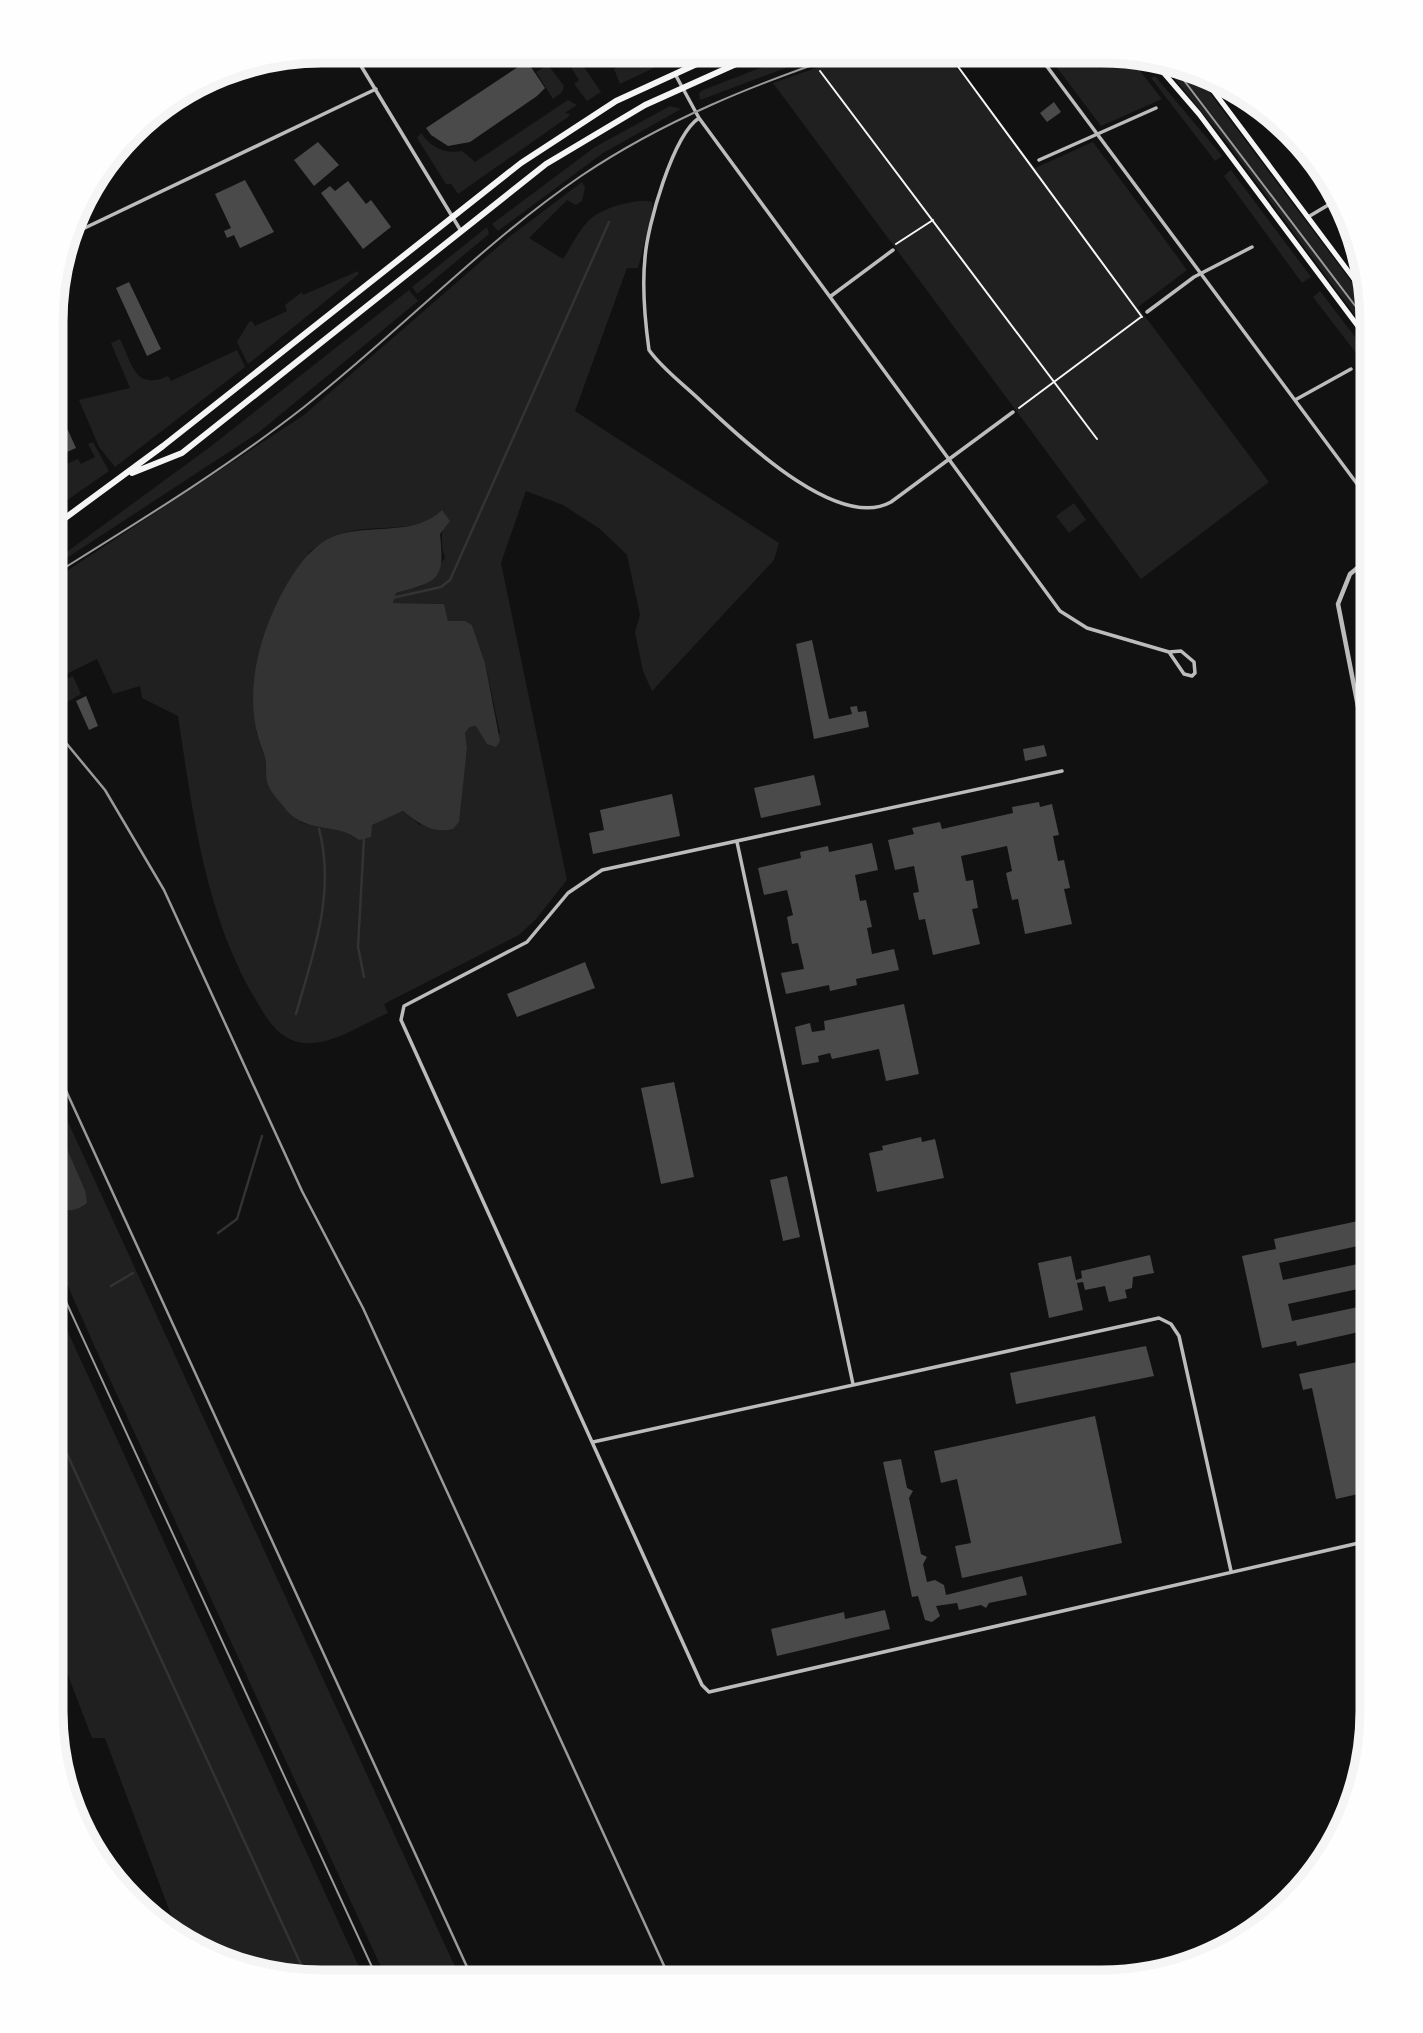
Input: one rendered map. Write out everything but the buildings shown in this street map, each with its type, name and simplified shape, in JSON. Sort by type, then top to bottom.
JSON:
[{"type":"main road","points":[[63,520],[124,476],[521,163],[590,117],[696,63]]},
{"type":"main road","points":[[124,476],[182,453],[546,164],[602,129],[682,86],[737,63]]},
{"type":"main road","points":[[1162,70],[1199,114],[1360,329]]},
{"type":"main road","points":[[1214,91],[1357,283]]},
{"type":"street","points":[[360,63],[461,231]]},
{"type":"street","points":[[1044,63],[1360,488]]},
{"type":"street","points":[[674,72],[699,118],[948,460],[1067,618],[1087,628],[1168,652],[1181,651],[1188,654],[1194,662],[1195,673],[1192,676],[1184,674],[1168,652]]},
{"type":"street","points":[[80,231],[376,89]]},
{"type":"street","points":[[1039,160],[1156,108]]},
{"type":"street","points":[[699,118],[690,127],[674,156],[647,243],[645,264],[648,345],[652,354],[747,441],[801,483],[848,505],[879,508],[1013,412]]},
{"type":"street","points":[[1308,217],[1331,204]]},
{"type":"street","points":[[1147,312],[1201,274],[1252,247]]},
{"type":"street","points":[[831,296],[893,250]]},
{"type":"street","points":[[1295,400],[1351,369]]},
{"type":"street","points":[[1360,566],[1350,574],[1338,604],[1360,717]]},
{"type":"street","points":[[1062,771],[602,870],[568,893],[527,942],[404,1006],[401,1020],[702,1685],[709,1692],[1360,1543]]},
{"type":"street","points":[[737,842],[853,1384]]},
{"type":"street","points":[[593,1442],[1152,1319],[1166,1321],[1176,1330],[1182,1345],[1231,1571]]},
{"type":"path","points":[[956,63],[1142,317]]},
{"type":"path","points":[[820,71],[1097,439]]},
{"type":"path","points":[[893,250],[894,245],[934,220]]},
{"type":"path","points":[[1013,412],[1147,312]]},
{"type":"shaded area","points":[[568,63],[581,63],[601,92],[587,101],[574,84],[579,80]]},
{"type":"shaded area","points":[[621,63],[664,63],[620,84],[614,69]]},
{"type":"shaded area","points":[[773,63],[799,63],[700,100],[699,93]]},
{"type":"shaded area","points":[[830,63],[953,63],[1035,168],[1093,142],[1187,270],[1138,307],[1269,482],[1141,579],[773,83]]},
{"type":"shaded area","points":[[1054,63],[1136,65],[1162,99],[1101,126]]},
{"type":"shaded area","points":[[548,65],[564,86],[562,92],[553,99],[536,72]]},
{"type":"shaded area","points":[[1170,72],[1203,84],[1358,291],[1360,322],[1227,143]]},
{"type":"shaded area","points":[[1155,76],[1222,156],[1215,161],[1151,78]]},
{"type":"shaded area","points":[[568,100],[577,105],[565,113],[570,114],[568,117],[458,194],[451,184],[446,184],[417,138],[421,133],[439,149],[462,151],[475,162]]},
{"type":"shaded area","points":[[670,106],[681,109],[603,153],[498,231],[492,224],[595,147]]},
{"type":"shaded area","points":[[1231,170],[1311,277],[1302,283],[1224,176]]},
{"type":"shaded area","points":[[582,182],[585,188],[582,201],[576,205],[567,200],[529,238],[563,259],[580,231],[600,212],[623,204],[645,201],[652,202],[652,212],[638,268],[627,268],[575,411],[779,543],[774,560],[652,691],[643,671],[635,632],[640,615],[627,555],[600,529],[563,505],[526,491],[501,563],[567,880],[536,919],[519,935],[384,1004],[388,1013],[347,1033],[314,1043],[295,1041],[281,1034],[266,1016],[239,969],[213,900],[204,864],[178,716],[142,698],[140,686],[113,694],[97,659],[63,676],[63,573],[304,415],[508,238]],"holes":[[[442,511],[442,546],[445,558],[422,586],[396,593],[393,603],[444,604],[448,621],[472,625],[485,663],[500,733],[488,744],[477,726],[470,727],[465,733],[467,749],[460,798],[420,825],[403,811],[371,825],[348,831],[302,823],[289,813],[268,786],[265,759],[256,731],[309,552],[347,532],[410,526]]]},
{"type":"shaded area","points":[[487,227],[489,234],[417,294],[412,287]]},
{"type":"shaded area","points":[[358,271],[359,274],[248,364],[237,342],[249,322],[252,321],[255,326],[287,311],[285,305],[302,292],[303,295]]},
{"type":"shaded area","points":[[409,290],[418,301],[258,433],[63,560],[63,555],[210,447]]},
{"type":"shaded area","points":[[1320,291],[1360,343],[1360,358],[1313,297]]},
{"type":"shaded area","points":[[120,339],[136,372],[148,380],[168,376],[171,381],[237,350],[245,367],[115,467],[99,447],[79,400],[130,388],[111,343]]},
{"type":"shaded area","points":[[93,442],[109,471],[63,503],[63,466],[78,459],[81,464],[95,457],[88,444]]},
{"type":"shaded area","points":[[1074,503],[1086,520],[1069,533],[1056,516]]},
{"type":"shaded area","points":[[442,510],[450,521],[440,534],[440,570],[430,581],[396,593],[393,603],[444,604],[448,621],[465,621],[472,625],[485,663],[500,741],[496,747],[487,744],[476,726],[470,727],[465,733],[467,748],[459,822],[453,829],[432,829],[403,811],[372,825],[371,837],[359,840],[341,831],[304,823],[287,811],[269,788],[265,758],[257,733],[253,694],[255,675],[263,637],[270,619],[287,584],[311,552],[323,542],[344,533],[418,524],[431,519]]},
{"type":"shaded area","points":[[73,676],[81,694],[63,705],[63,681]]},
{"type":"shaded area","points":[[63,1111],[456,1970],[382,1970],[63,1275],[63,1203],[85,1190],[63,1139]]},
{"type":"shaded area","points":[[63,1139],[85,1190],[87,1203],[72,1210],[63,1207]]},
{"type":"shaded area","points":[[63,1321],[360,1970],[289,1968],[255,1961],[208,1943],[174,1923],[105,1738],[92,1738],[63,1662]]},
{"type":"waterway","points":[[392,598],[441,587],[450,580],[609,222]]},
{"type":"waterway","points":[[296,1014],[315,946],[324,900],[324,853],[319,829]]},
{"type":"waterway","points":[[364,838],[358,947],[364,977]]},
{"type":"waterway","points":[[218,1233],[237,1219],[262,1136]]},
{"type":"waterway","points":[[111,1286],[133,1273]]},
{"type":"waterway","points":[[63,1445],[303,1969]]},
{"type":"tram line","points":[[63,569],[181,494],[274,430],[339,379],[509,230],[581,176],[612,156],[711,105],[819,63]]},
{"type":"tram line","points":[[1181,76],[1359,311]]},
{"type":"tram line","points":[[63,1295],[373,1970]]},
{"type":"railway","points":[[63,739],[105,790],[164,890],[302,1191],[363,1308],[666,1970]]},
{"type":"railway","points":[[63,1084],[468,1970]]}]
